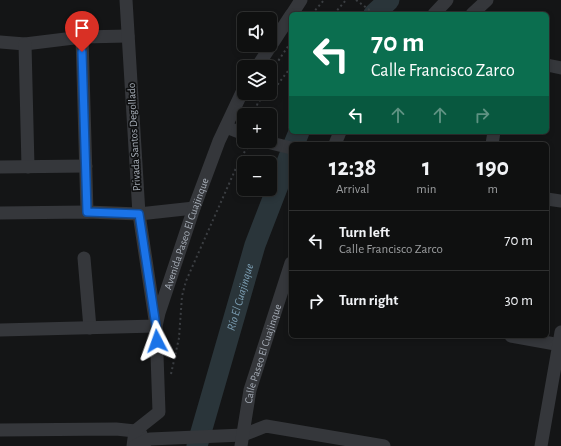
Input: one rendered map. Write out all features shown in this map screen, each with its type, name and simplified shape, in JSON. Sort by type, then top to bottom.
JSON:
[{"type":"street","name":"Privada Santos Degollado","points":[[126,0],[139,214],[156,326]]},
{"type":"street","points":[[293,12],[301,0]]},
{"type":"street","points":[[436,12],[447,0]]},
{"type":"street","points":[[474,12],[486,0]]},
{"type":"street","points":[[262,60],[289,18]]},
{"type":"street","points":[[0,42],[25,44],[82,37],[128,36]]},
{"type":"street","points":[[82,37],[87,212]]},
{"type":"street","points":[[25,44],[28,167]]},
{"type":"street","points":[[549,65],[561,68]]},
{"type":"street","name":"Avenida Paseo El Cuajinque","points":[[135,431],[159,412],[156,326],[194,208],[226,127],[238,100]]},
{"type":"street","points":[[226,127],[237,131]]},
{"type":"street","points":[[277,144],[289,148]]},
{"type":"street","points":[[0,167],[86,166]]},
{"type":"street","points":[[549,198],[561,201]]},
{"type":"street","points":[[0,213],[87,212],[139,214],[194,208]]},
{"type":"street","points":[[84,258],[90,328]]},
{"type":"street","name":"Calle Paseo El Cuajinque","points":[[238,439],[250,390],[286,294],[289,275]]},
{"type":"street","points":[[0,330],[156,326]]},
{"type":"street","points":[[541,446],[560,345],[561,332]]},
{"type":"street","points":[[521,338],[560,345]]},
{"type":"street","points":[[135,431],[134,446],[150,439],[169,437],[238,439],[266,426],[384,446]]},
{"type":"street","points":[[0,430],[116,429],[135,431],[150,439]]},
{"type":"path","points":[[314,12],[324,0]]},
{"type":"path","points":[[336,12],[346,0]]},
{"type":"path","points":[[356,0],[372,12]]},
{"type":"path","points":[[277,63],[289,45]]},
{"type":"path","points":[[256,108],[258,102],[272,92],[289,70]]},
{"type":"path","points":[[170,377],[179,338],[182,296],[186,281],[240,159],[247,149]]},
{"type":"waterway","name":"Río El Cuajinque","points":[[376,12],[389,0]]},
{"type":"waterway","name":"Río El Cuajinque","points":[[295,142],[298,134]]},
{"type":"waterway","name":"Río El Cuajinque","points":[[197,446],[255,245],[289,157]]},
{"type":"route","points":[[82,52],[87,212],[139,214],[157,341]]}]
